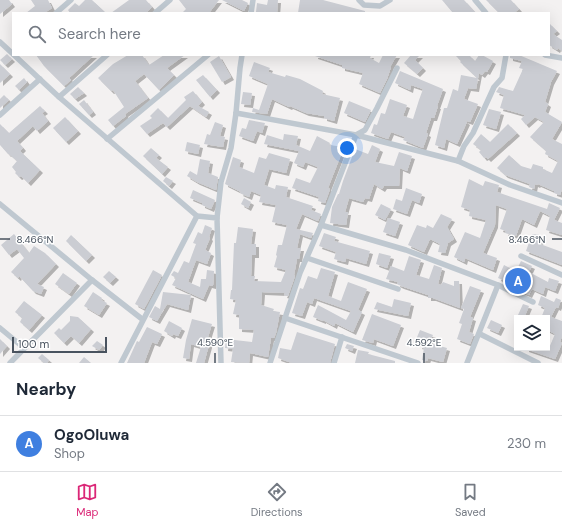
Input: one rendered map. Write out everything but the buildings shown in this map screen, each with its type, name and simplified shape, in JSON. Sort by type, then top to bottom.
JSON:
[{"type":"street","points":[[57,12],[71,0]]},
{"type":"street","points":[[156,12],[170,0]]},
{"type":"street","points":[[251,12],[253,0]]},
{"type":"street","points":[[359,0],[364,5],[380,6],[390,0]]},
{"type":"street","points":[[475,0],[485,12]]},
{"type":"street","points":[[1,46],[12,52]]},
{"type":"street","points":[[16,56],[59,97],[197,216],[217,218]]},
{"type":"street","points":[[59,97],[106,56]]},
{"type":"street","points":[[107,139],[207,56]]},
{"type":"street","points":[[221,363],[217,218],[221,182],[231,148],[242,56]]},
{"type":"street","points":[[458,161],[494,86],[502,78],[506,56]]},
{"type":"street","points":[[550,56],[562,58]]},
{"type":"street","points":[[270,363],[300,273],[321,225],[356,135],[365,130],[378,108],[397,68]]},
{"type":"street","points":[[0,115],[40,79]]},
{"type":"street","points":[[236,113],[356,135],[458,161],[510,185],[562,203]]},
{"type":"street","points":[[0,204],[142,319]]},
{"type":"street","points":[[121,363],[142,319],[197,216]]},
{"type":"street","points":[[321,225],[406,250],[498,285],[533,302]]},
{"type":"street","points":[[521,256],[562,275]]},
{"type":"street","points":[[307,258],[398,289]]},
{"type":"street","points":[[10,363],[92,280]]},
{"type":"street","points":[[467,363],[480,334],[498,285]]},
{"type":"street","points":[[285,318],[418,363]]},
{"type":"street","points":[[0,328],[24,348]]},
{"type":"street","points":[[480,334],[538,363]]},
{"type":"street","points":[[334,363],[342,337]]},
{"type":"place","name":"OgoOluwa","points":[[518,281]]}]
